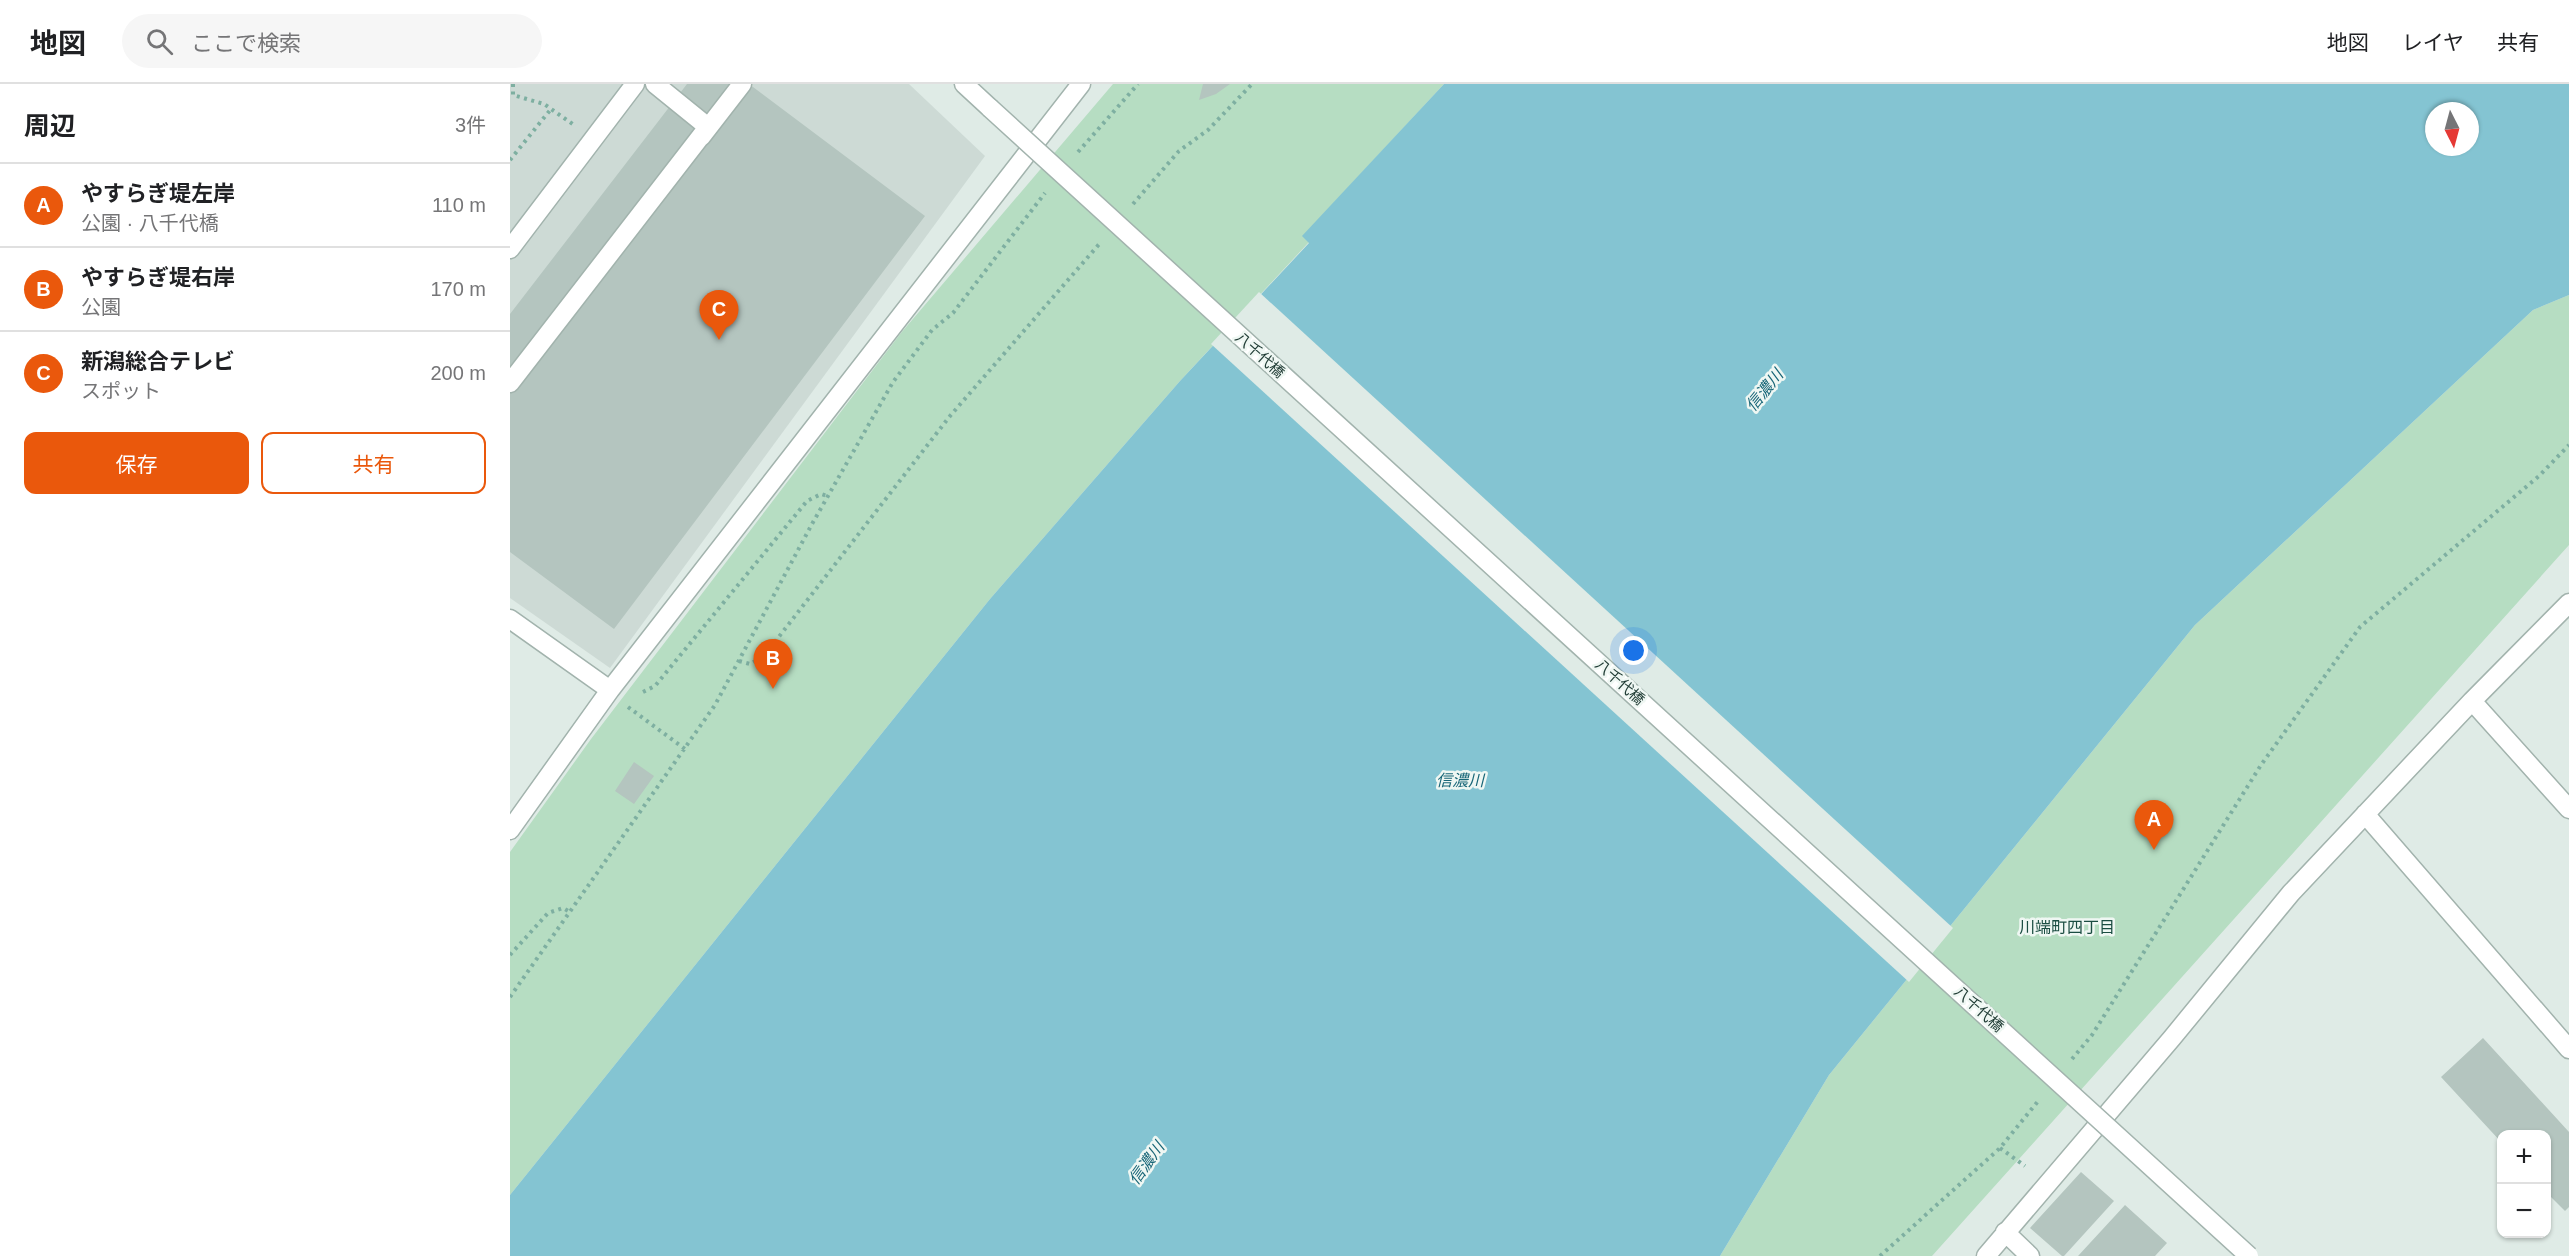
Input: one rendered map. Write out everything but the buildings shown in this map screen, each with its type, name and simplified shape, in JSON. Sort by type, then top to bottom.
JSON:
[{"type":"street","points":[[510,249],[635,84]]},
{"type":"street","points":[[510,383],[708,127],[654,84]]},
{"type":"street","points":[[510,383],[742,84]]},
{"type":"street","name":"八千代橋","points":[[964,84],[2249,1256]]},
{"type":"street","points":[[510,830],[610,690],[1082,84]]},
{"type":"street","points":[[1986,1256],[2172,1038],[2291,893],[2472,701],[2569,603]]},
{"type":"street","points":[[510,619],[610,690]]},
{"type":"street","points":[[2472,701],[2569,809]]},
{"type":"street","points":[[2365,814],[2569,1049]]},
{"type":"street","points":[[2005,1232],[2030,1256]]},
{"type":"path","points":[[513,84],[511,97],[544,104],[593,139]]},
{"type":"path","points":[[1075,155],[1138,84]]},
{"type":"path","points":[[1126,213],[1179,151],[1208,130],[1252,84]]},
{"type":"path","points":[[510,160],[551,109]]},
{"type":"path","points":[[510,997],[715,705],[827,496],[892,382],[932,330],[953,313],[1047,190]]},
{"type":"path","points":[[739,661],[750,663],[764,656],[950,416],[1103,239]]},
{"type":"path","points":[[2071,1061],[2092,1035],[2261,765],[2360,627],[2539,476],[2569,445]]},
{"type":"path","points":[[640,694],[655,686],[807,501],[821,494],[827,496]]},
{"type":"path","points":[[627,705],[633,698]]},
{"type":"path","points":[[633,711],[686,749]]},
{"type":"path","points":[[510,955],[548,912],[563,908],[570,912]]},
{"type":"path","points":[[1880,1256],[2000,1148],[2042,1096]]},
{"type":"path","points":[[2000,1148],[2025,1166]]},
{"type":"shaded area","points":[[510,84],[909,84],[985,156],[610,668],[510,598]]},
{"type":"green space","points":[[1113,84],[1444,84],[1303,236],[1309,242],[1180,381],[990,599],[510,1195],[510,852],[591,739],[901,333]]},
{"type":"green space","points":[[2569,295],[2569,545],[1932,1256],[1720,1256],[1829,1075],[2195,625],[2533,310]]},
{"type":"water","name":"信濃川","points":[[1444,84],[2569,84],[2569,295],[2533,310],[2195,625],[1829,1075],[1720,1256],[510,1256],[510,1195],[990,599],[1180,381],[1309,243],[1302,236]]},
{"type":"pier","points":[[1259,292],[1953,928],[1909,982],[1211,344]]},
{"type":"place","name":"新潟総合テレビ","points":[[719,340]]},
{"type":"place","name":"やすらぎ堤右岸","points":[[773,689]]},
{"type":"place","name":"やすらぎ堤左岸","points":[[2154,850]]},
{"type":"district","name":"川端町四丁目","points":[[2067,927]]}]
